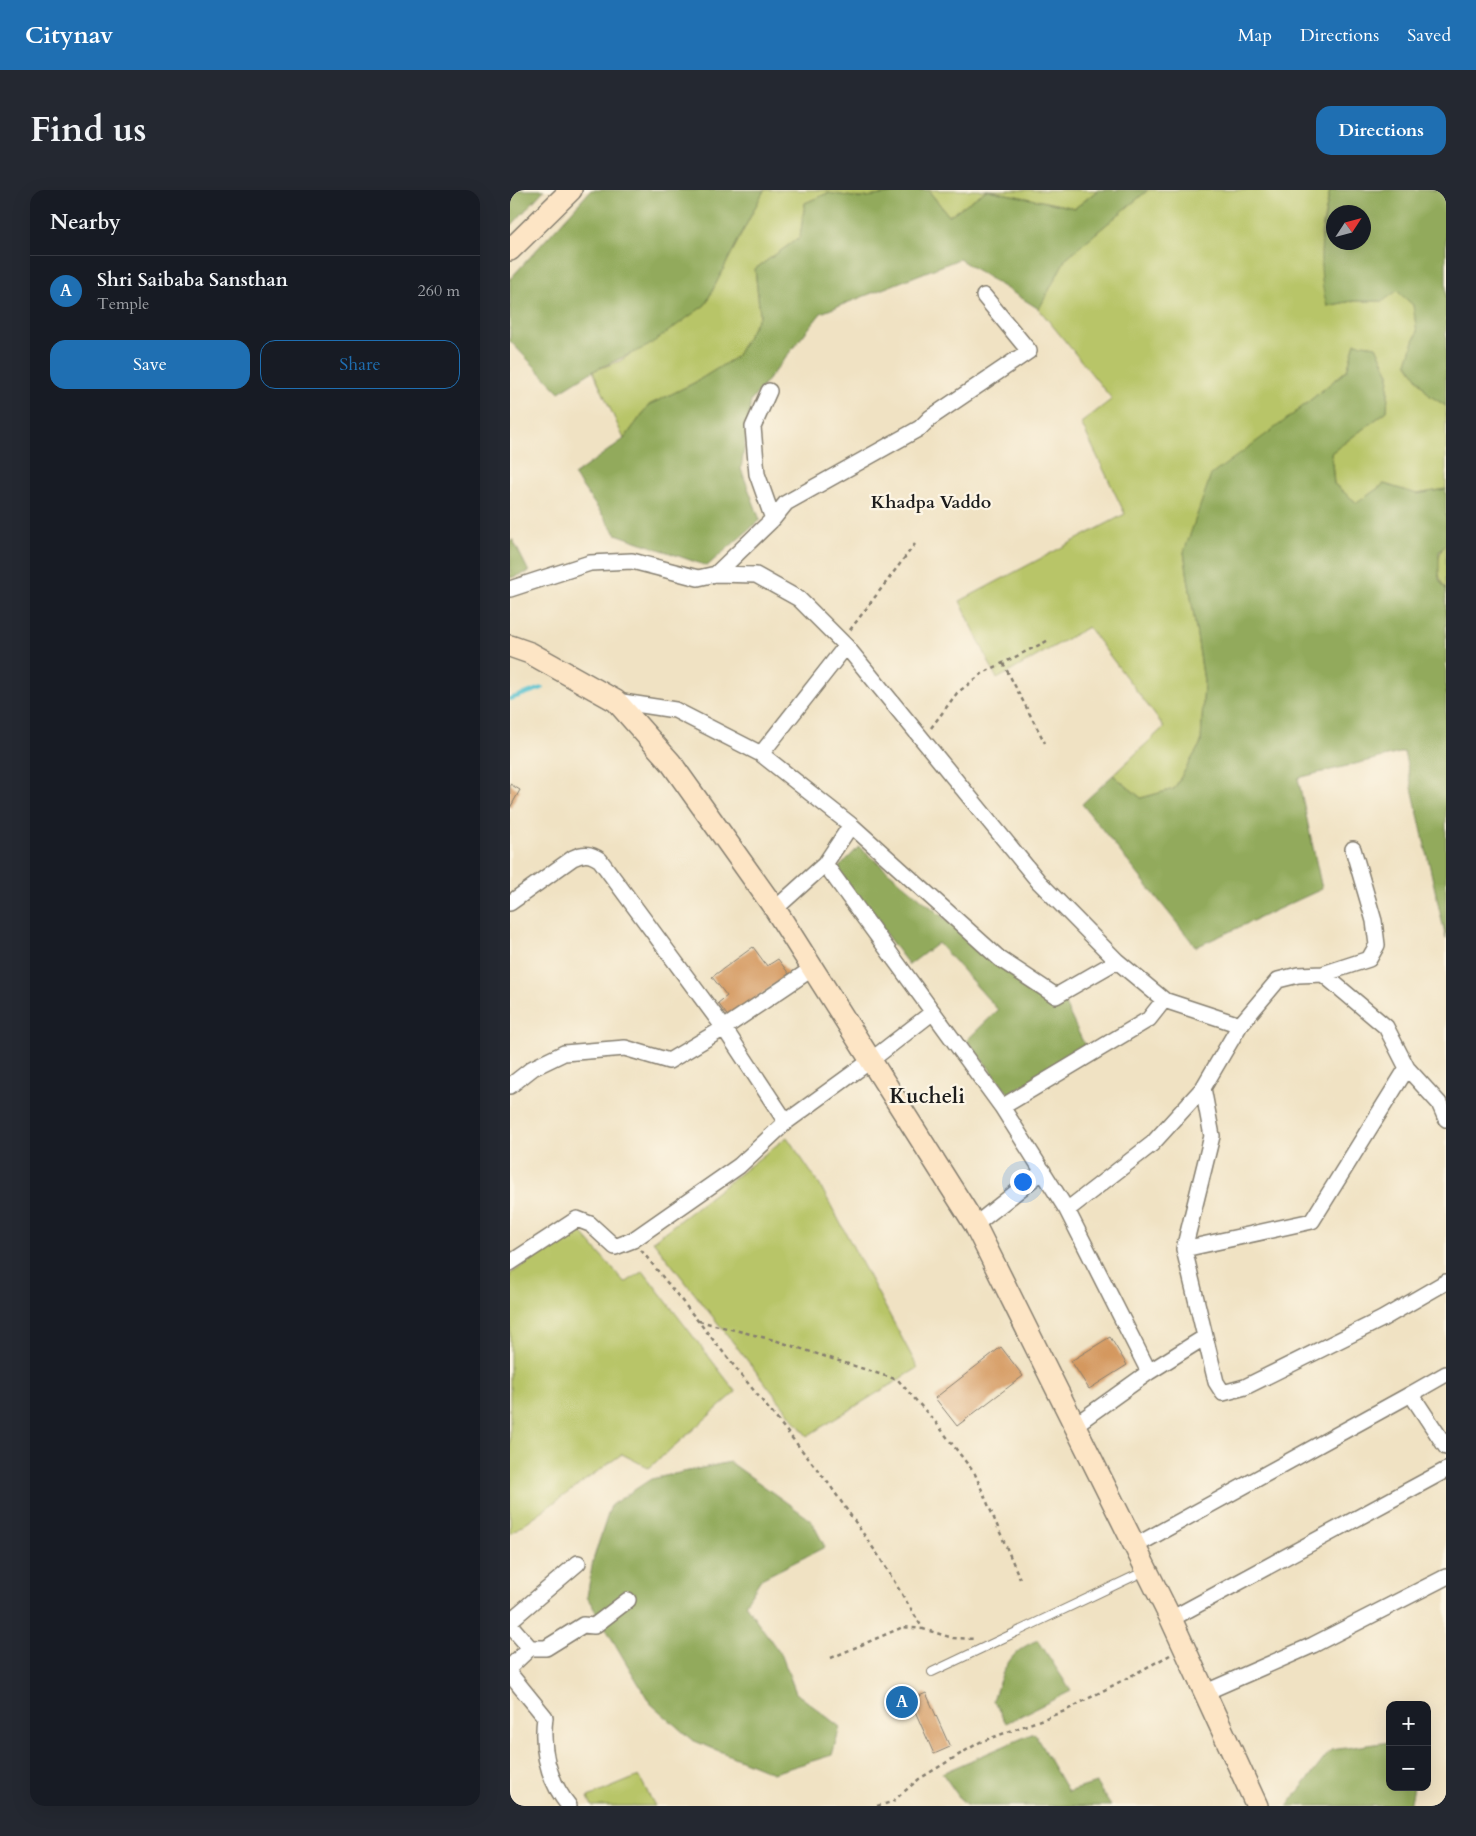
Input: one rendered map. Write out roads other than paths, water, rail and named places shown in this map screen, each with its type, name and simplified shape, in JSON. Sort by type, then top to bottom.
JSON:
[{"type":"street","points":[[510,250],[570,190]]},
{"type":"street","points":[[716,574],[774,518],[786,503],[920,428],[930,418],[1029,351],[984,296]]},
{"type":"street","points":[[769,391],[753,427],[757,474],[774,518]]},
{"type":"street","points":[[510,589],[590,564],[632,561],[698,578],[716,574],[756,575],[799,599],[846,646],[1039,882],[1117,961],[1164,1000],[1240,1025]]},
{"type":"street","points":[[510,646],[530,654],[616,701],[671,763],[775,909],[813,968],[975,1225],[1171,1619],[1257,1806]]},
{"type":"street","points":[[761,754],[846,646]]},
{"type":"street","points":[[616,701],[675,710],[761,754],[852,825],[1000,959],[1056,996],[1117,961]]},
{"type":"street","points":[[775,909],[825,864],[852,825]]},
{"type":"street","points":[[1067,1210],[1152,1144],[1203,1088],[1240,1025],[1278,980],[1298,975],[1322,974],[1369,959],[1377,945],[1374,921],[1353,849]]},
{"type":"street","points":[[510,903],[573,858],[582,854],[591,854],[600,860],[724,1028],[786,1122]]},
{"type":"street","points":[[825,864],[1002,1108],[1043,1171],[1067,1210],[1149,1372]]},
{"type":"street","points":[[510,1086],[532,1068],[564,1054],[625,1048],[669,1061],[724,1028],[813,968]]},
{"type":"street","points":[[1322,974],[1386,1027],[1406,1068],[1439,1103],[1446,1119]]},
{"type":"street","points":[[1002,1108],[1149,1019],[1164,1000]]},
{"type":"street","points":[[510,1263],[577,1219],[590,1224],[615,1247],[633,1240],[739,1166],[786,1122],[933,1012]]},
{"type":"street","points":[[1184,1249],[1312,1221],[1406,1068]]},
{"type":"street","points":[[1203,1088],[1212,1136],[1184,1249],[1216,1382],[1222,1393],[1245,1387],[1356,1332],[1446,1282]]},
{"type":"street","points":[[975,1225],[1043,1171]]},
{"type":"street","points":[[1075,1426],[1149,1372],[1205,1337]]},
{"type":"street","points":[[1135,1546],[1446,1374]]},
{"type":"street","points":[[1410,1394],[1446,1447]]},
{"type":"street","points":[[1171,1619],[1446,1470]]},
{"type":"street","points":[[530,1648],[510,1623],[578,1563]]},
{"type":"street","points":[[1206,1692],[1313,1645],[1446,1576]]},
{"type":"street","points":[[510,1667],[530,1648],[546,1648],[583,1626],[594,1626],[628,1600]]},
{"type":"street","points":[[510,1674],[545,1717],[543,1738],[546,1761],[569,1806]]},
{"type":"lane","points":[[932,1672],[1147,1570]]},
{"type":"waterway","points":[[510,699],[542,688]]},
{"type":"place","name":"Shri Saibaba Sansthan","points":[[902,1702]]},
{"type":"district","name":"Khadpa Vaddo","points":[[931,502]]},
{"type":"district","name":"Kucheli","points":[[927,1096]]}]
